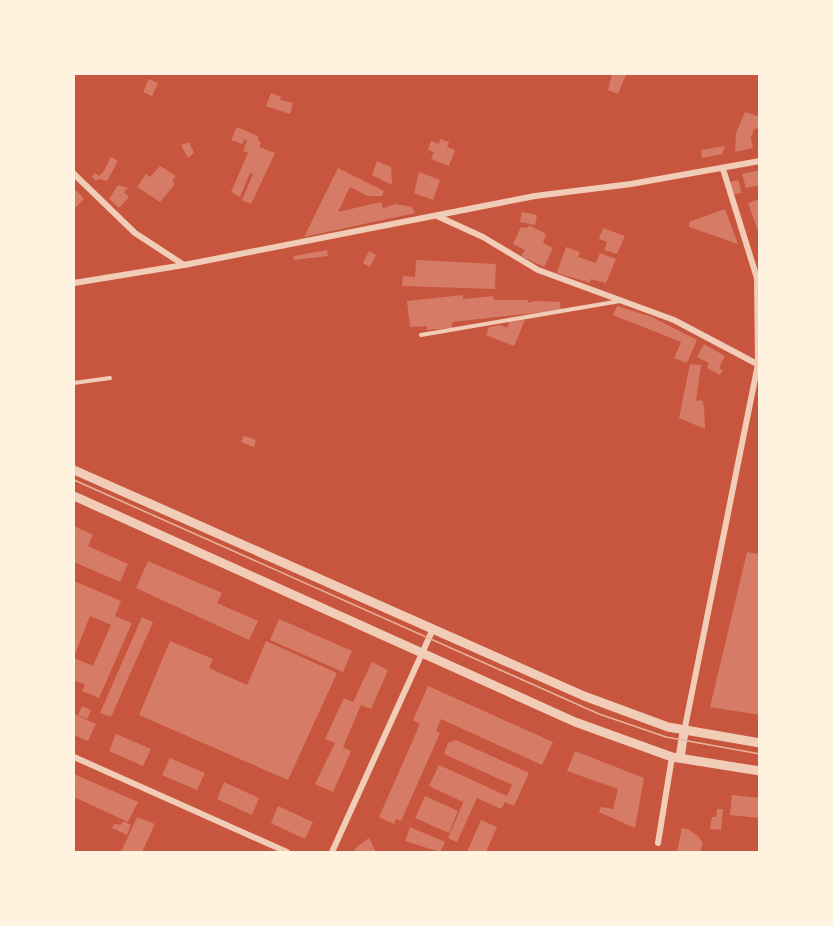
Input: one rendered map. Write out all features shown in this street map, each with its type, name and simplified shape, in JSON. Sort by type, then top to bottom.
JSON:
[{"type":"street","points":[[74,283],[184,265],[535,196],[723,169],[759,161]]},
{"type":"street","points":[[658,843],[676,757],[684,732],[758,364],[758,278],[723,169]]},
{"type":"street","points":[[74,174],[135,233],[184,265]]},
{"type":"street","points":[[436,216],[483,237],[547,274],[674,320],[758,364]]},
{"type":"street","points":[[74,470],[584,696],[684,732],[759,744]]},
{"type":"street","points":[[74,496],[575,722],[676,757],[759,771]]},
{"type":"street","points":[[332,852],[433,629]]},
{"type":"street","points":[[74,758],[287,852]]},
{"type":"lane","points":[[421,335],[620,300]]},
{"type":"lane","points":[[74,383],[110,378]]},
{"type":"building","points":[[612,74],[626,75],[618,94],[608,90]]},
{"type":"building","points":[[149,79],[158,83],[152,96],[143,92]]},
{"type":"building","points":[[271,93],[281,97],[280,100],[293,103],[290,114],[266,106]]},
{"type":"building","points":[[745,112],[760,117],[760,128],[754,129],[751,138],[753,148],[735,152],[736,133]]},
{"type":"building","points":[[237,127],[258,136],[261,142],[259,147],[275,153],[251,204],[242,200],[253,174],[250,173],[240,197],[231,192],[248,153],[243,151],[247,141],[245,139],[242,144],[231,140]]},
{"type":"building","points":[[440,139],[449,142],[447,147],[455,150],[449,166],[431,159],[434,152],[428,150],[431,141],[439,144]]},
{"type":"building","points":[[189,142],[194,153],[188,158],[181,145]]},
{"type":"building","points":[[725,146],[722,154],[702,158],[701,150]]},
{"type":"building","points":[[111,157],[118,161],[107,181],[99,179],[96,181],[92,177],[95,173],[99,176],[104,171]]},
{"type":"building","points":[[377,161],[391,167],[392,185],[372,175]]},
{"type":"building","points":[[160,166],[176,176],[172,181],[175,184],[160,202],[137,187],[146,174],[150,177]]},
{"type":"building","points":[[338,168],[384,191],[382,196],[368,196],[350,187],[338,212],[381,202],[383,208],[396,204],[412,207],[415,213],[304,237]]},
{"type":"building","points":[[760,170],[760,185],[746,188],[742,174]]},
{"type":"building","points":[[419,172],[440,180],[433,200],[414,193]]},
{"type":"building","points":[[738,180],[742,193],[734,194],[730,182]]},
{"type":"building","points":[[118,185],[128,188],[124,192],[129,197],[119,208],[109,199]]},
{"type":"building","points":[[76,190],[84,199],[74,209],[74,193]]},
{"type":"building","points":[[760,199],[760,234],[759,234],[748,203]]},
{"type":"building","points":[[725,209],[738,244],[689,227],[689,222]]},
{"type":"building","points":[[522,212],[537,215],[535,225],[520,222]]},
{"type":"building","points":[[529,225],[546,234],[543,243],[553,248],[544,267],[521,256],[525,250],[513,244],[521,227],[528,228]]},
{"type":"building","points":[[603,228],[625,236],[617,254],[604,250],[607,242],[599,239]]},
{"type":"building","points":[[566,247],[580,252],[578,257],[596,263],[600,253],[616,259],[606,283],[591,279],[590,283],[557,273]]},
{"type":"building","points":[[327,250],[328,256],[294,260],[293,256]]},
{"type":"building","points":[[369,251],[376,255],[370,267],[363,263]]},
{"type":"building","points":[[416,260],[496,264],[495,289],[402,286],[403,276],[415,277]]},
{"type":"building","points":[[463,295],[463,299],[493,296],[494,300],[528,300],[528,303],[534,301],[560,302],[561,310],[452,322],[452,328],[427,330],[427,326],[410,327],[407,301]]},
{"type":"building","points":[[617,306],[652,317],[697,340],[687,363],[674,358],[681,342],[613,315]]},
{"type":"building","points":[[525,320],[514,346],[486,335],[489,327],[501,325],[507,328],[509,322]]},
{"type":"building","points":[[704,344],[725,356],[719,368],[723,370],[720,375],[707,368],[709,363],[697,357]]},
{"type":"building","points":[[690,364],[701,365],[696,401],[702,400],[705,429],[679,418]]},
{"type":"building","points":[[244,436],[256,440],[254,447],[241,442]]},
{"type":"building","points":[[74,526],[93,535],[88,546],[128,564],[120,582],[74,562]]},
{"type":"building","points":[[747,552],[760,554],[760,715],[710,707]]},
{"type":"building","points":[[148,561],[222,593],[217,603],[258,621],[249,640],[136,588]]},
{"type":"building","points":[[74,581],[121,601],[115,616],[132,623],[99,698],[82,691],[85,685],[74,680],[74,658],[93,666],[111,625],[90,616],[74,656]]},
{"type":"building","points":[[142,617],[153,622],[111,717],[100,713]]},
{"type":"building","points":[[279,619],[352,651],[343,672],[270,640]]},
{"type":"building","points":[[170,641],[213,659],[209,668],[247,685],[266,641],[337,673],[288,780],[139,715]]},
{"type":"building","points":[[372,662],[388,670],[371,709],[361,705],[343,747],[351,751],[333,792],[315,784],[335,743],[325,739],[344,698],[353,702]]},
{"type":"building","points":[[428,686],[553,742],[542,765],[441,719],[436,731],[440,733],[401,821],[396,819],[394,824],[379,817],[420,724],[413,720]]},
{"type":"building","points":[[82,706],[91,710],[87,719],[78,715]]},
{"type":"building","points":[[74,714],[96,724],[88,741],[74,735]]},
{"type":"building","points":[[116,734],[151,749],[143,766],[109,751]]},
{"type":"building","points":[[456,740],[529,773],[514,806],[505,802],[501,809],[477,798],[457,842],[448,838],[467,794],[463,802],[429,786],[439,765],[507,796],[512,785],[444,754],[448,743]]},
{"type":"building","points":[[575,751],[644,778],[635,828],[599,812],[601,807],[613,809],[618,789],[567,771]]},
{"type":"building","points":[[170,758],[205,773],[197,790],[162,775]]},
{"type":"building","points":[[74,774],[138,802],[128,822],[74,797]]},
{"type":"building","points":[[224,782],[259,798],[252,815],[217,799]]},
{"type":"building","points":[[732,795],[760,798],[760,818],[730,815]]},
{"type":"building","points":[[425,796],[458,811],[449,833],[415,818]]},
{"type":"building","points":[[278,806],[313,822],[305,839],[271,823]]},
{"type":"building","points":[[717,809],[723,809],[721,830],[710,829],[712,817],[716,817]]},
{"type":"building","points":[[137,817],[155,824],[142,852],[121,852]]},
{"type":"building","points":[[481,820],[497,827],[486,852],[467,852]]},
{"type":"building","points":[[123,821],[131,825],[127,835],[112,828],[114,824],[121,825]]},
{"type":"building","points":[[410,827],[445,842],[440,852],[405,841]]},
{"type":"building","points":[[682,828],[690,830],[699,837],[703,844],[700,851],[704,852],[677,852]]},
{"type":"building","points":[[369,838],[376,852],[356,852],[354,849]]},
{"type":"tram line","points":[[74,480],[599,714],[666,737],[760,754]]}]
